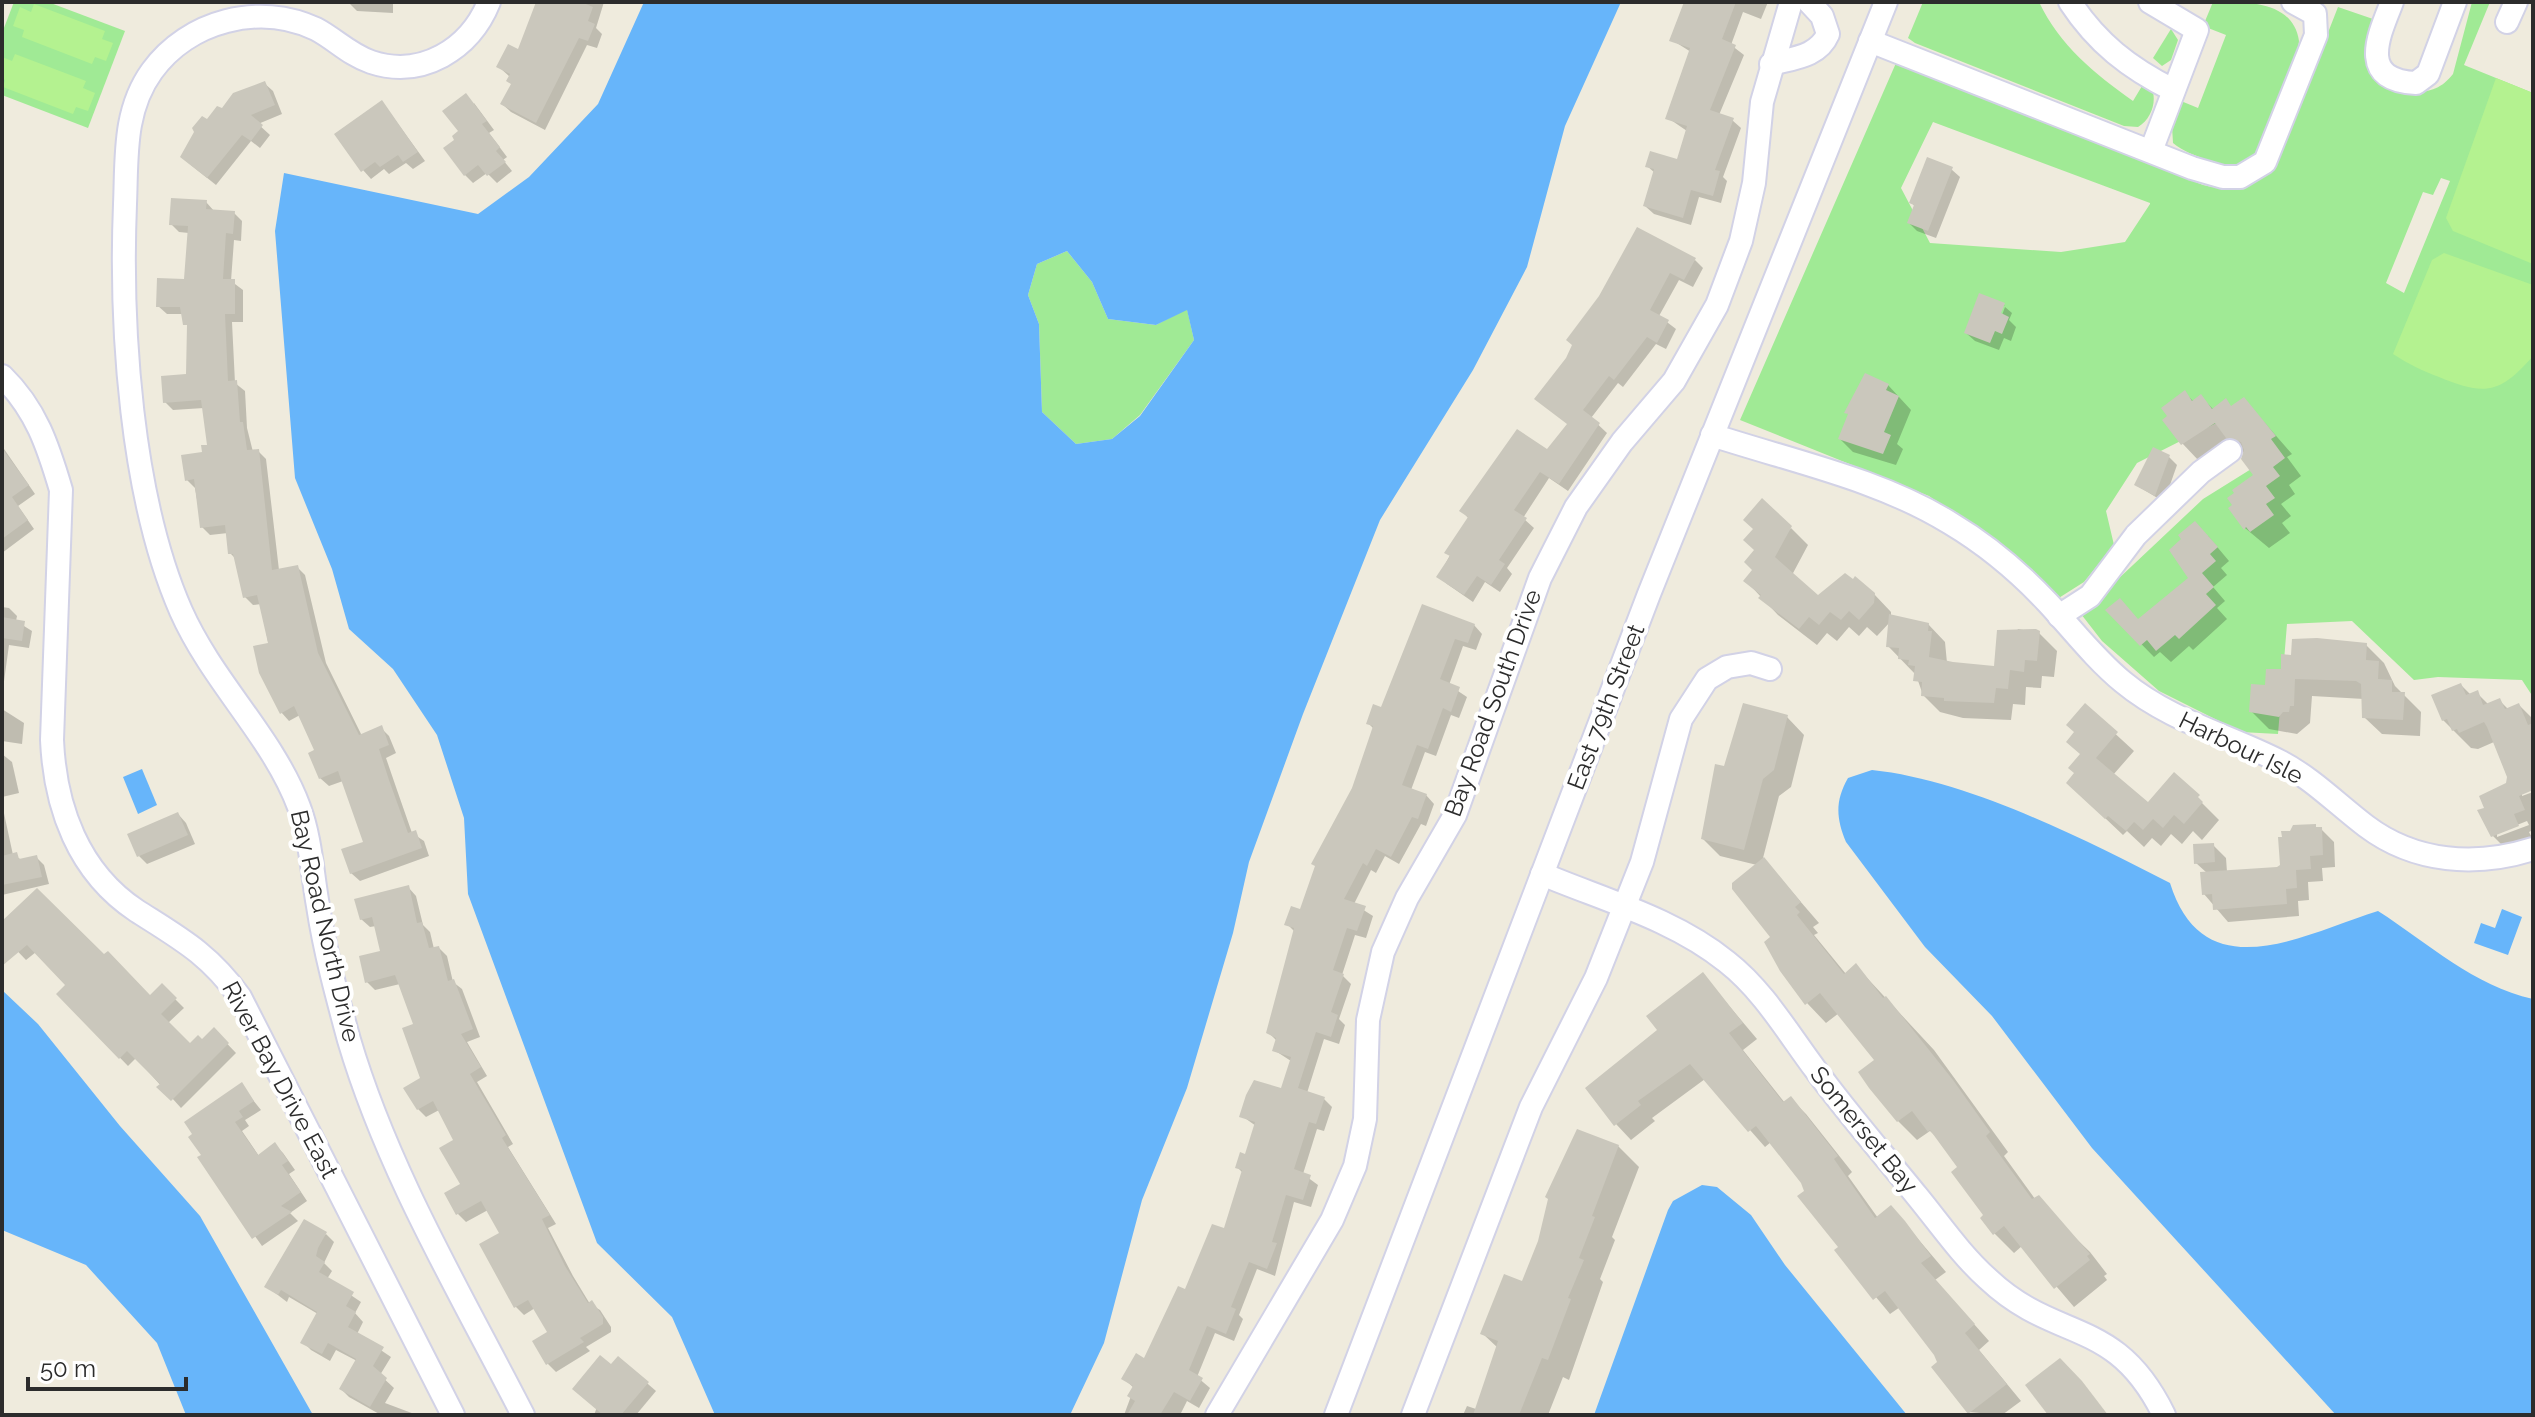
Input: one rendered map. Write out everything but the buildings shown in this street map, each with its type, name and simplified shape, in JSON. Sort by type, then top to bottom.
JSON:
[{"type":"street","name":"Bay Road North Drive","points":[[489,2],[476,27],[455,49],[428,63],[408,66],[367,61],[307,26],[270,17],[223,22],[178,43],[152,71],[131,115],[123,257],[127,354],[141,461],[175,594],[198,647],[276,759],[291,787],[307,836],[336,992],[366,1089],[427,1229],[523,1415]]},
{"type":"street","name":"Bay Road South Drive","points":[[1217,1415],[1332,1220],[1355,1166],[1365,1119],[1368,1020],[1383,952],[1407,898],[1455,815],[1540,578],[1576,507],[1622,442],[1674,381],[1717,305],[1741,241],[1754,183],[1762,102],[1791,2]]},
{"type":"street","points":[[1771,64],[1802,56],[1824,43],[1828,34],[1825,24],[1809,2]]},
{"type":"street","name":"East 79th Street","points":[[1336,1415],[1712,435],[1886,2]]},
{"type":"street","points":[[2070,2],[2097,39],[2116,56],[2173,90]]},
{"type":"street","points":[[2150,2],[2197,30],[2151,151]]},
{"type":"street","points":[[1870,41],[2151,151],[2223,177],[2240,177],[2265,162],[2318,27],[2318,20],[2310,9],[2293,2]]},
{"type":"street","points":[[2392,2],[2375,46],[2376,59],[2392,78],[2416,83],[2428,74],[2455,2]]},
{"type":"street","name":"River Bay Drive East","points":[[2,376],[41,426],[54,457],[61,490],[52,740],[54,779],[65,818],[87,860],[112,891],[202,952],[240,997],[453,1415]]},
{"type":"street","name":"Harbour Isle","points":[[1712,435],[1886,492],[1922,507],[1990,549],[2108,669],[2147,700],[2199,729],[2286,765],[2367,827],[2401,846],[2428,855],[2466,861],[2505,857],[2533,849]]},
{"type":"street","points":[[2059,616],[2090,596],[2136,535],[2201,472],[2230,451]]},
{"type":"street","points":[[1413,1415],[1531,1107],[1596,978],[1642,862],[1672,746],[1694,696],[1707,679],[1727,667],[1751,663],[1770,669]]},
{"type":"street","name":"Somerset Bay","points":[[1542,874],[1687,934],[1737,970],[1978,1270],[2023,1307],[2097,1338],[2120,1353],[2153,1391],[2164,1415]]},
{"type":"green space","points":[[14,2],[48,2],[125,31],[88,128],[2,95],[2,33]]},
{"type":"green space","points":[[1923,2],[2039,2],[2057,32],[2079,58],[2105,80],[2133,101],[2142,86],[2153,92],[2151,112],[2138,127],[2124,126],[1915,43],[1908,38]]},
{"type":"green space","points":[[2213,2],[2240,2],[2278,11],[2295,28],[2299,41],[2294,63],[2263,141],[2248,160],[2237,164],[2223,165],[2206,160],[2173,143],[2172,126],[2181,101],[2198,108],[2226,35],[2203,26]]},
{"type":"green space","points":[[2472,2],[2490,2],[2464,65],[2533,93],[2533,697],[2522,680],[2438,677],[2414,680],[2352,621],[2287,624],[2278,734],[2241,732],[2159,691],[2102,641],[2081,614],[2203,499],[2264,461],[2238,412],[2137,463],[2106,511],[2114,545],[2084,582],[2054,601],[2011,554],[1929,496],[1740,420],[1896,63],[2203,185],[2225,188],[2253,183],[2277,163],[2338,7],[2373,19],[2369,58],[2378,79],[2387,86],[2398,91],[2425,91],[2445,83],[2453,74]],"holes":[[[1933,122],[2150,203],[2150,204],[2125,242],[2061,252],[1930,243],[1901,188]],[[2441,178],[2450,181],[2404,293],[2386,283],[2423,192],[2433,195]]]},
{"type":"green space","points":[[34,4],[105,31],[102,39],[113,43],[106,61],[95,57],[92,64],[22,37],[24,30],[13,26],[20,7],[31,12]]},
{"type":"green space","points":[[2171,29],[2178,40],[2171,60],[2162,66],[2153,58]]},
{"type":"green space","points":[[15,54],[86,81],[83,88],[95,93],[88,111],[76,107],[73,114],[3,87],[2,57],[12,61]]},
{"type":"green space","points":[[2496,78],[2533,93],[2533,264],[2453,231],[2446,218]]},
{"type":"green space","points":[[1067,251],[1092,282],[1108,319],[1156,325],[1187,309],[1194,340],[1140,415],[1112,439],[1076,444],[1042,412],[1039,324],[1028,295],[1037,264]]},
{"type":"green space","points":[[2444,253],[2533,285],[2533,356],[2511,378],[2491,388],[2480,389],[2455,383],[2393,354],[2432,260]]},
{"type":"water","points":[[644,2],[1621,2],[1565,126],[1527,267],[1473,370],[1380,520],[1303,714],[1249,862],[1233,933],[1187,1088],[1142,1200],[1104,1343],[1070,1415],[715,1415],[672,1317],[597,1243],[468,894],[464,818],[437,735],[393,669],[349,629],[332,569],[295,478],[275,231],[284,173],[478,214],[529,177],[598,104]],"holes":[[[1067,251],[1092,282],[1108,319],[1156,325],[1187,310],[1194,340],[1140,416],[1112,439],[1076,444],[1042,412],[1039,324],[1028,295],[1037,264]]]},
{"type":"water","points":[[142,769],[157,805],[138,814],[123,777]]},
{"type":"water","points":[[1872,770],[1909,776],[1986,799],[2101,848],[2170,883],[2186,916],[2206,937],[2231,946],[2259,946],[2289,941],[2378,911],[2471,974],[2511,993],[2533,999],[2533,1415],[2336,1415],[2092,1148],[1992,1016],[1925,947],[1846,842],[1839,817],[1841,794],[1848,778]]},
{"type":"water","points":[[2502,909],[2522,917],[2508,955],[2474,943],[2481,923],[2495,928]]},
{"type":"water","points":[[2,990],[38,1024],[120,1126],[200,1216],[313,1415],[186,1415],[157,1343],[86,1265],[2,1230]]},
{"type":"water","points":[[1702,1185],[1717,1187],[1751,1215],[1785,1265],[1907,1415],[1594,1415],[1668,1210],[1673,1201]]}]
